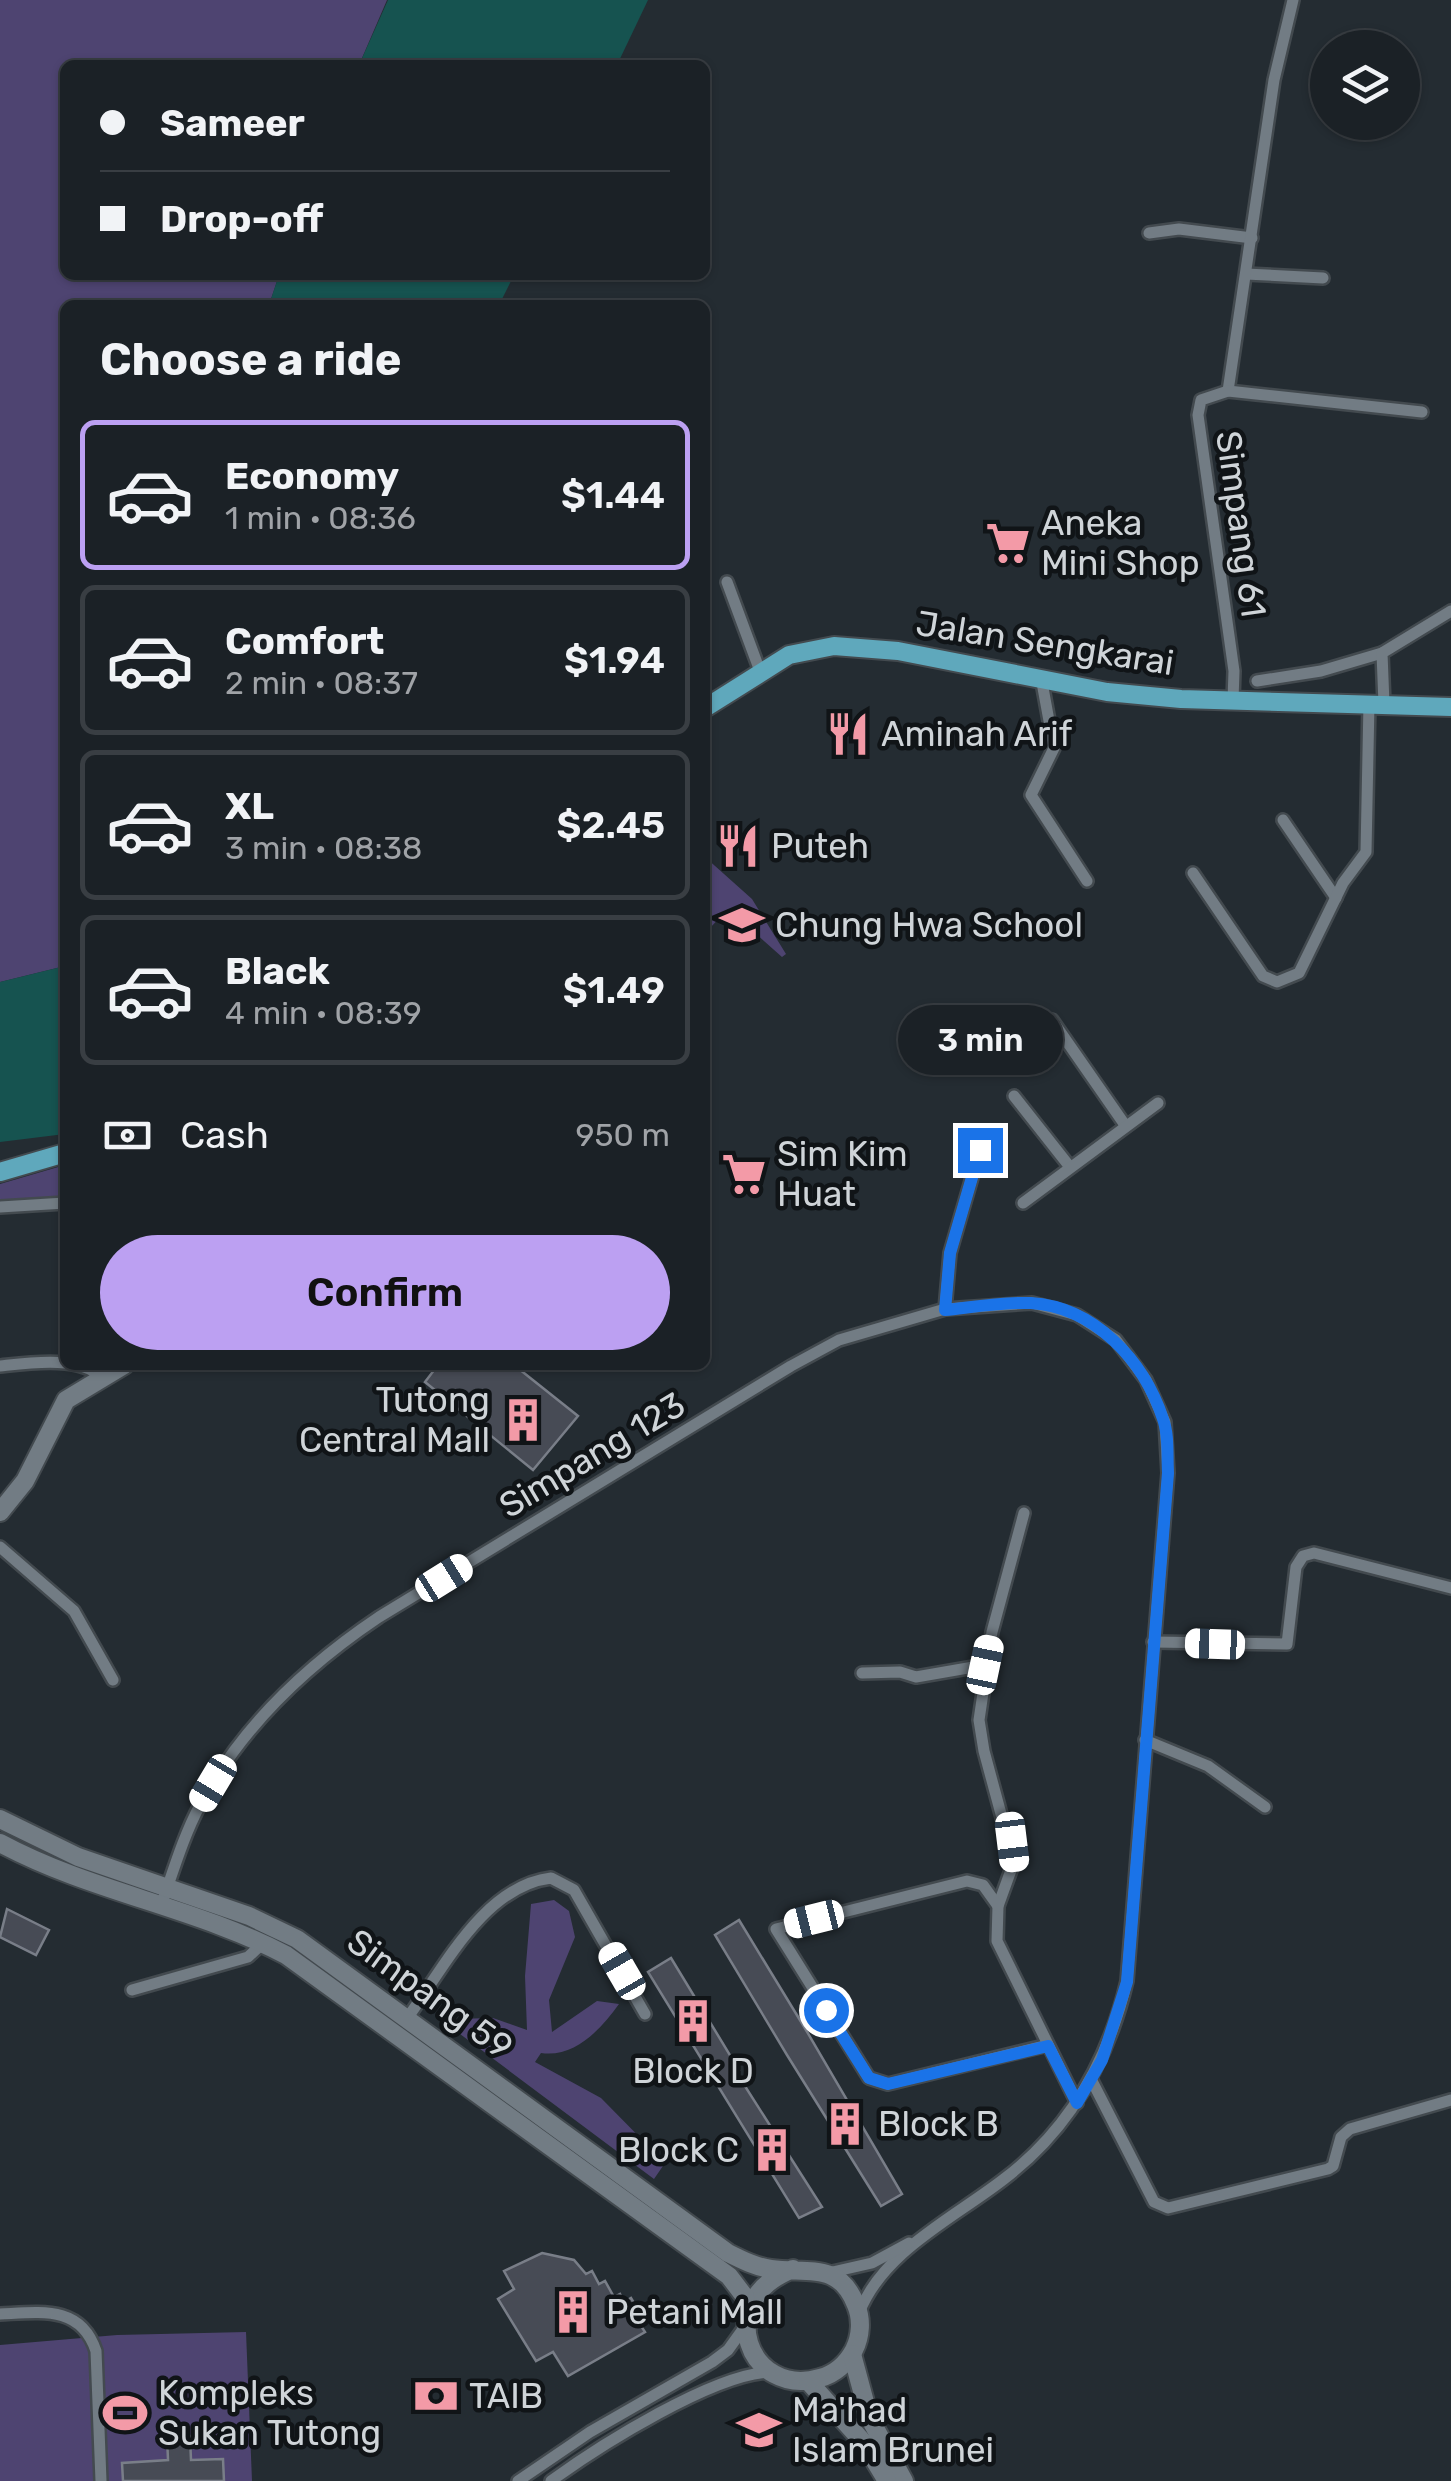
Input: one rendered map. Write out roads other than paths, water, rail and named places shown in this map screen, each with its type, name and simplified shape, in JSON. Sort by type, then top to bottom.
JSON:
[{"type":"main road","name":"Jalan Sengkarai","points":[[710,705],[760,672],[811,648],[861,646],[1107,692],[1451,706]]},
{"type":"main road","points":[[0,1172],[60,1154]]},
{"type":"street","points":[[1228,391],[1274,80],[1294,0]]},
{"type":"street","points":[[1149,232],[1179,229],[1252,238]]},
{"type":"street","points":[[1246,274],[1323,278]]},
{"type":"street","name":"Simpang 61","points":[[1234,700],[1234,671],[1198,415],[1201,400],[1228,391],[1422,412]]},
{"type":"street","points":[[727,582],[760,672]]},
{"type":"street","points":[[1258,681],[1321,671],[1382,653],[1451,611]]},
{"type":"street","points":[[1194,874],[1264,976],[1278,982],[1289,980],[1306,964],[1336,898],[1366,852],[1382,653]]},
{"type":"street","points":[[1041,677],[1054,748],[1031,795],[1086,881]]},
{"type":"street","points":[[1283,820],[1336,898]]},
{"type":"street","points":[[1052,1020],[1125,1125]]},
{"type":"street","points":[[1014,1096],[1070,1168]]},
{"type":"street","points":[[1023,1204],[1158,1103]]},
{"type":"street","points":[[945,1310],[950,1253],[980,1150]]},
{"type":"street","points":[[0,1207],[60,1203]]},
{"type":"street","name":"Simpang 123","points":[[164,1897],[199,1806],[233,1752],[284,1692],[345,1640],[839,1340],[945,1310],[1032,1303],[1077,1315],[1116,1340],[1146,1380],[1165,1422],[1168,1473],[1127,1982],[1113,2032],[1091,2080],[1052,2134],[1006,2178],[938,2226],[872,2263],[827,2273]]},
{"type":"street","points":[[0,1366],[34,1362],[60,1365]]},
{"type":"street","points":[[90,1370],[102,1378]]},
{"type":"street","points":[[0,1512],[25,1480],[66,1400],[116,1370]]},
{"type":"street","points":[[1024,1513],[985,1665],[980,1720],[984,1751],[1014,1862],[998,1906],[996,1941],[1077,2103]]},
{"type":"street","points":[[0,1547],[74,1611],[113,1680]]},
{"type":"street","points":[[1153,1642],[1287,1644],[1296,1566],[1304,1556],[1314,1553],[1450,1583]]},
{"type":"street","points":[[862,1673],[900,1672],[916,1677],[985,1665]]},
{"type":"street","points":[[1145,1740],[1208,1766],[1265,1808]]},
{"type":"street","name":"Simpang 59","points":[[0,1818],[263,1943],[324,1980],[729,2276],[745,2297],[747,2317]]},
{"type":"street","name":"Simpang 59","points":[[0,1843],[69,1875],[249,1916],[297,1939],[728,2252],[756,2265],[794,2269]]},
{"type":"street","points":[[408,2017],[492,1906],[522,1887],[551,1878],[574,1890],[645,2014]]},
{"type":"street","points":[[998,1906],[983,1885],[968,1881],[776,1929],[869,2078],[878,2083],[888,2084],[1048,2046]]},
{"type":"street","points":[[132,1990],[248,1957],[263,1943]]},
{"type":"street","points":[[1091,2080],[1154,2202],[1168,2208],[1328,2168],[1333,2166],[1342,2138],[1350,2129],[1451,2100]]},
{"type":"street","name":"Simpang 123","points":[[859,2313],[879,2278],[938,2226]]},
{"type":"street","points":[[518,2481],[590,2432],[728,2350],[766,2283],[794,2269],[827,2273],[848,2289],[859,2313],[860,2327],[852,2354],[841,2368],[808,2381]]},
{"type":"street","points":[[0,2314],[64,2314],[80,2322],[91,2335],[96,2351],[101,2481]]},
{"type":"street","points":[[747,2317],[753,2352],[772,2372]]},
{"type":"street","points":[[852,2354],[876,2435],[904,2481]]},
{"type":"street","points":[[551,2481],[704,2390],[741,2375],[772,2372],[808,2381],[864,2443],[887,2481]]},
{"type":"place","name":"Aneka Mini Shop","points":[[1008,543]]},
{"type":"place","name":"Aminah Arif","points":[[848,734]]},
{"type":"place","name":"Puteh","points":[[738,846]]},
{"type":"place","name":"Chung Hwa School","points":[[742,925]]},
{"type":"place","name":"Sim Kim Huat","points":[[744,1174]]},
{"type":"place","name":"Tutong Central Mall","points":[[523,1420]]},
{"type":"place","name":"Block D","points":[[693,2021]]},
{"type":"place","name":"Block B","points":[[845,2124]]},
{"type":"place","name":"Block C","points":[[772,2150]]},
{"type":"place","name":"Petani Mall","points":[[573,2312]]},
{"type":"place","name":"TAIB","points":[[436,2396]]},
{"type":"place","name":"Kompleks Sukan Tutong","points":[[125,2413]]},
{"type":"place","name":"Ma'had Islam Brunei","points":[[759,2430]]}]
